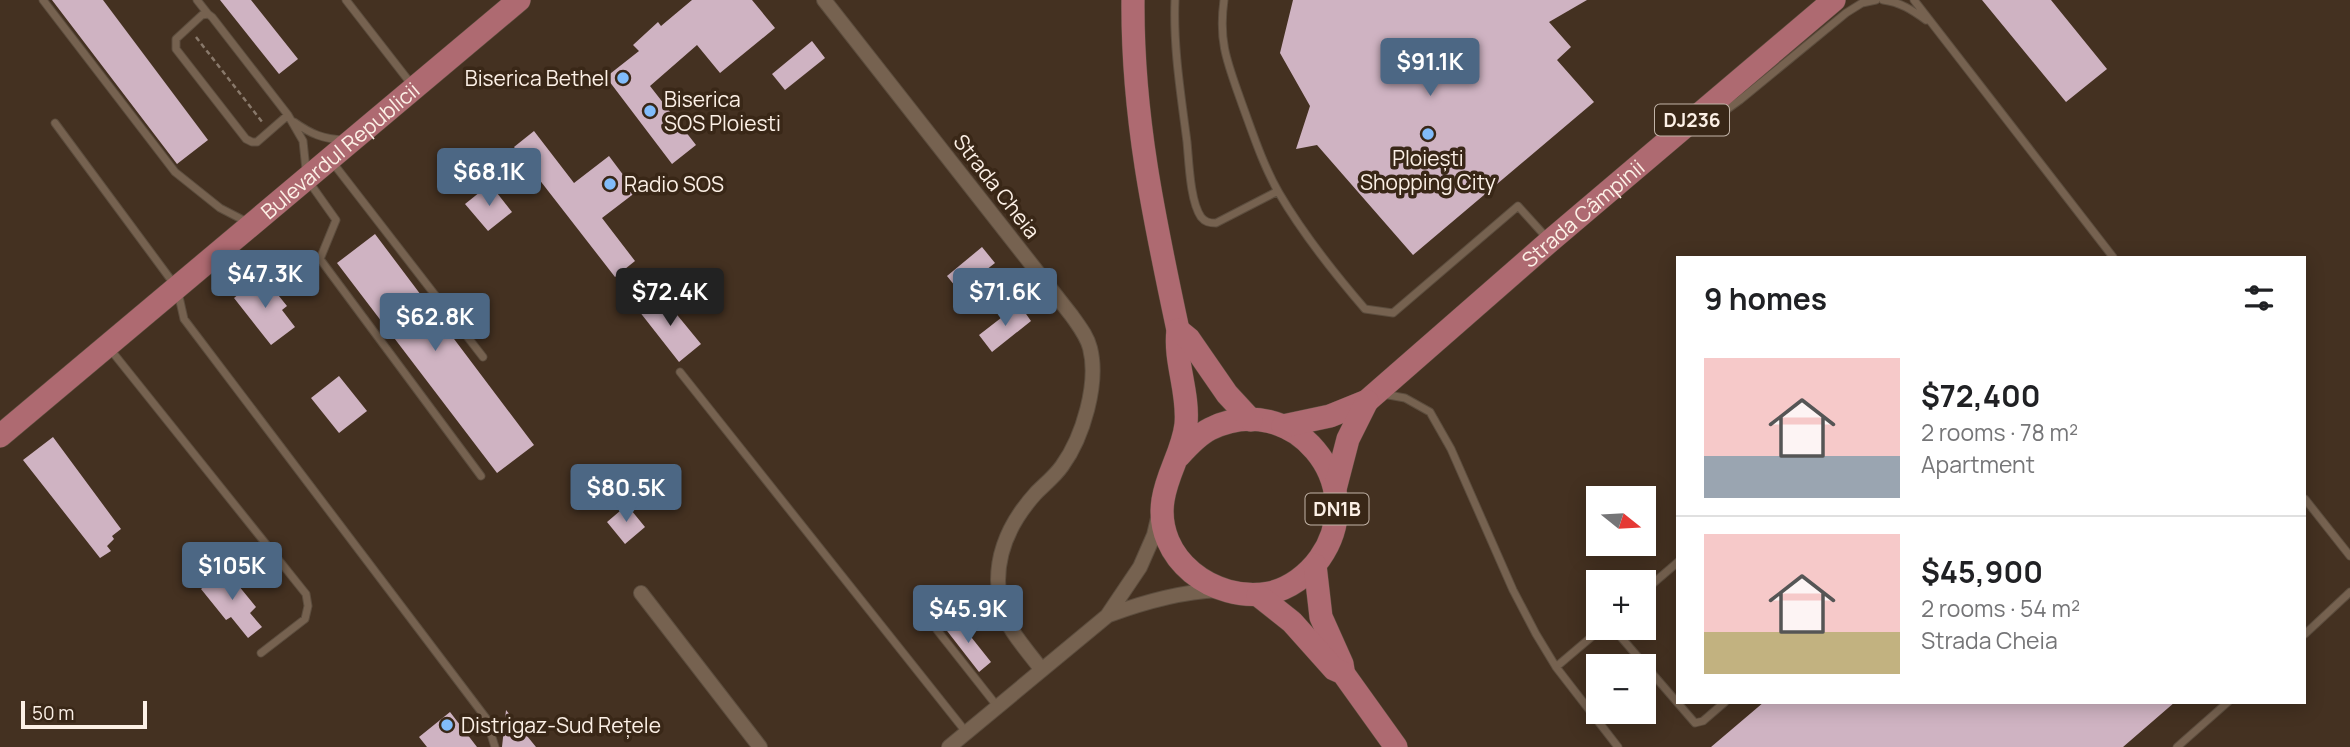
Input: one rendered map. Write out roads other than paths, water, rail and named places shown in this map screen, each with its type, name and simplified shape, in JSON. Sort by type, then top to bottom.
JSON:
[{"type":"main road","name":"Bulevardul Republicii","points":[[0,436],[519,0]]},
{"type":"main road","name":"DN1B","points":[[1133,0],[1135,81],[1141,143],[1150,201],[1178,330],[1176,343],[1187,409],[1179,457]]},
{"type":"main road","name":"Strada Câmpinii","points":[[1371,397],[1834,0]]},
{"type":"main road","name":"DN1B","points":[[1178,330],[1189,339],[1227,394],[1251,419]]},
{"type":"main road","name":"DJ236","points":[[1283,426],[1330,416],[1371,397]]},
{"type":"main road","name":"DJ236","points":[[1335,489],[1348,439],[1371,397]]},
{"type":"main road","name":"DN1B","points":[[1251,419],[1283,426],[1304,439],[1322,458],[1335,489],[1337,509],[1327,548],[1315,565],[1290,585],[1258,594],[1221,590],[1196,576],[1177,556],[1166,530],[1163,502],[1168,478],[1179,457],[1193,441],[1210,429],[1251,419]]},
{"type":"main road","points":[[1315,565],[1321,617],[1342,664],[1343,673],[1396,747]]},
{"type":"main road","points":[[1258,594],[1292,622],[1334,669],[1343,673]]},
{"type":"street","name":"Strada Cheia","points":[[824,0],[1072,316],[1090,345],[1092,383],[1077,440],[1061,468],[1034,495],[1009,532],[997,569],[1001,609],[1041,669]]},
{"type":"street","points":[[948,747],[1107,616],[1140,567],[1154,535],[1163,502]]},
{"type":"street","points":[[1107,616],[1156,599],[1194,591],[1221,590]]},
{"type":"street","points":[[641,593],[760,747]]},
{"type":"lane","points":[[43,0],[175,173],[220,208],[253,225]]},
{"type":"lane","points":[[197,0],[291,119],[303,141],[307,179],[336,220],[320,259],[481,476]]},
{"type":"lane","points":[[346,0],[414,89]]},
{"type":"lane","points":[[1175,0],[1177,55],[1196,207],[1207,222],[1216,223],[1278,191]]},
{"type":"lane","points":[[1224,0],[1223,52],[1261,154],[1278,191],[1341,281],[1365,309],[1393,313],[1518,206],[1550,241]]},
{"type":"lane","points":[[1678,133],[1715,118],[1846,13],[1862,3],[1876,0]]},
{"type":"lane","points":[[1883,0],[1895,1],[1933,25]]},
{"type":"lane","points":[[1917,2],[2112,256]]},
{"type":"lane","points":[[208,14],[202,15],[176,39],[176,49],[246,139],[257,142],[269,131],[291,119]]},
{"type":"lane","points":[[291,119],[310,134],[324,139],[352,141]]},
{"type":"lane","points":[[55,123],[177,288],[184,319],[486,718],[495,747]]},
{"type":"lane","points":[[331,159],[483,357]]},
{"type":"lane","points":[[108,346],[306,594],[308,606],[305,619],[261,653]]},
{"type":"lane","points":[[680,372],[966,732]]},
{"type":"lane","points":[[1371,397],[1405,398],[1430,412],[1451,449],[1513,590],[1556,667],[1618,747]]},
{"type":"lane","points":[[2306,500],[2350,556]]},
{"type":"lane","points":[[1656,581],[1676,564]]},
{"type":"lane","points":[[997,706],[937,630],[944,611],[968,593],[998,589]]},
{"type":"lane","points":[[2306,633],[2350,592]]},
{"type":"lane","points":[[1556,667],[1588,640]]},
{"type":"lane","points":[[1623,640],[1676,701]]},
{"type":"lane","points":[[1679,704],[1695,723],[1703,721],[1723,704]]},
{"type":"lane","points":[[2177,747],[2226,704]]},
{"type":"place","name":"Biserica Bethel","points":[[623,78]]},
{"type":"place","name":"Biserica SOS Ploiesti","points":[[650,111]]},
{"type":"place","name":"Ploiești Shopping City","points":[[1428,134]]},
{"type":"place","name":"Radio SOS","points":[[610,184]]},
{"type":"place","name":"Distrigaz-Sud Rețele","points":[[447,725]]}]
